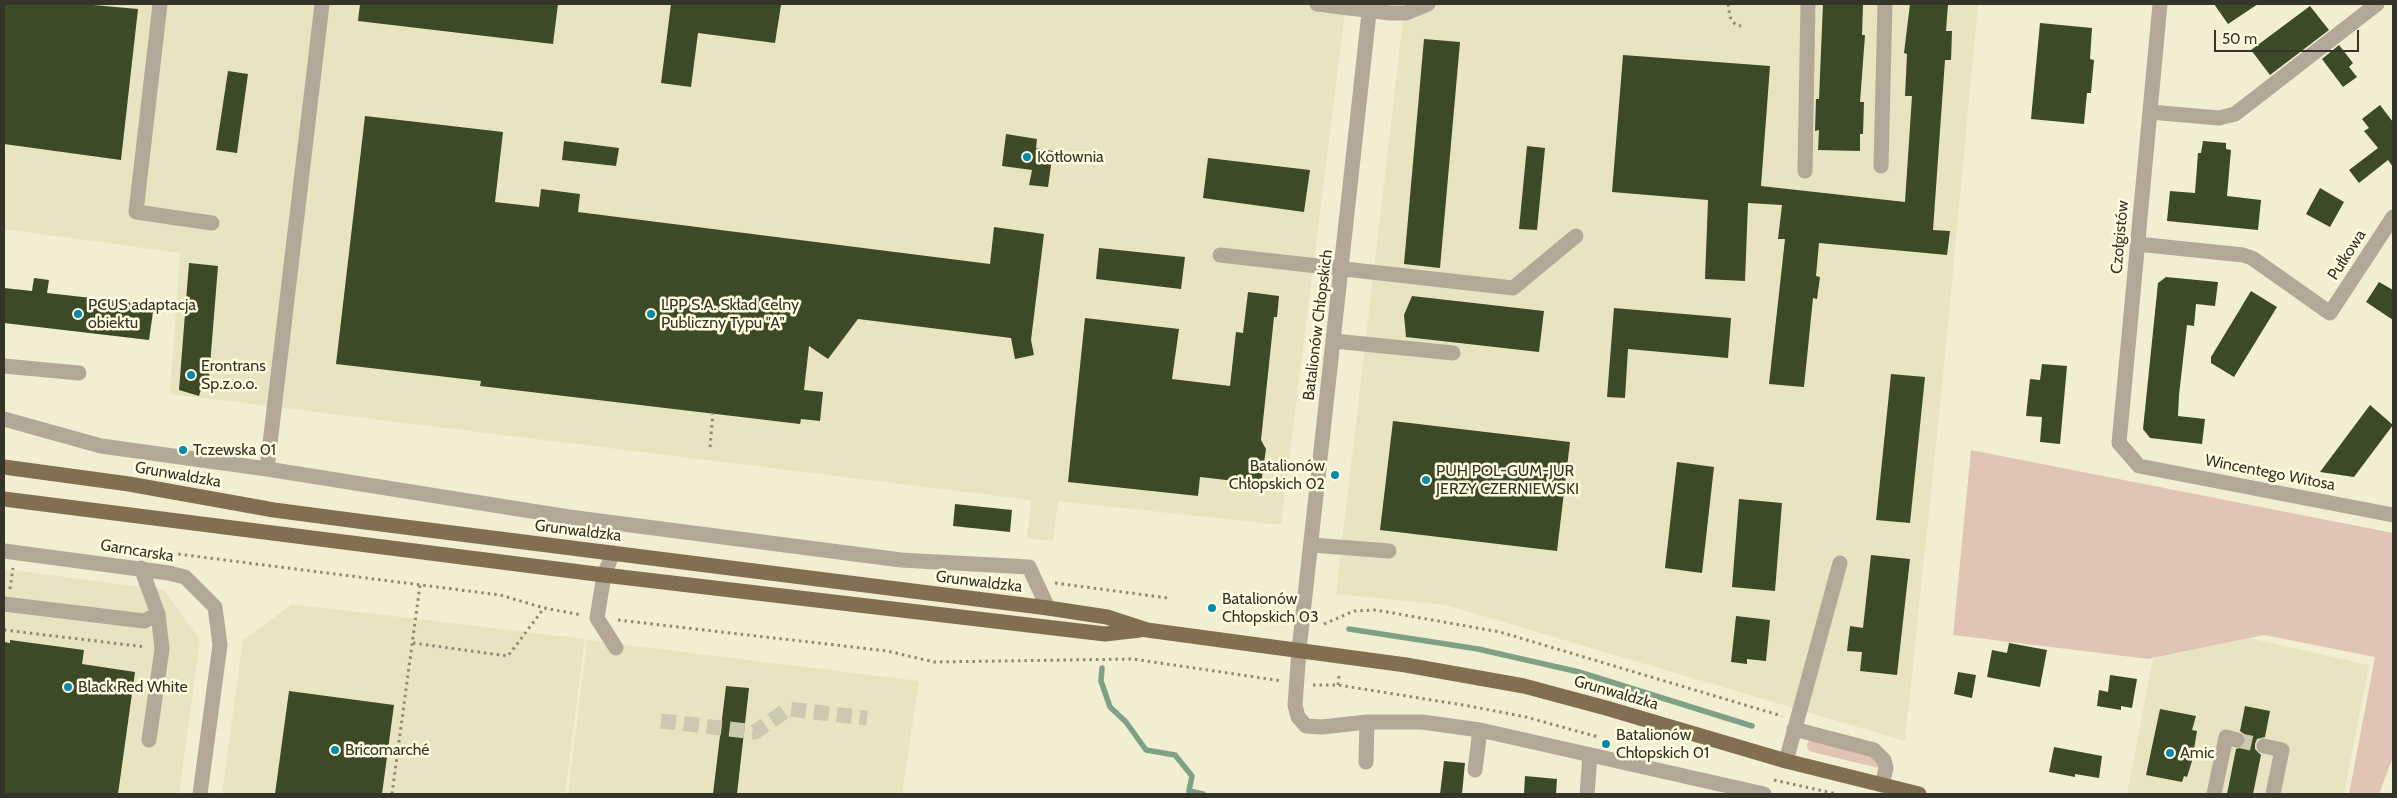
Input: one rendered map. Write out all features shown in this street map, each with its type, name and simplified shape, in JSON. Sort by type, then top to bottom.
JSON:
[{"type":"main road","name":"Grunwaldzka","points":[[4,467],[149,487],[274,510],[1107,616],[1147,630],[1406,665],[1524,686],[1786,760],[1919,794]]},
{"type":"main road","name":"Grunwaldzka","points":[[4,499],[1105,634],[1147,630]]},
{"type":"street","points":[[160,4],[136,212],[212,223]]},
{"type":"street","points":[[267,469],[322,4]]},
{"type":"street","points":[[1317,4],[1370,6],[1406,13],[1428,4]]},
{"type":"street","points":[[1805,171],[1808,4]]},
{"type":"street","points":[[1880,166],[1886,4]]},
{"type":"street","name":"Czołgistów","points":[[2139,466],[2119,443],[2160,4]]},
{"type":"street","points":[[2150,112],[2219,118],[2235,114],[2377,4]]},
{"type":"street","name":"Batalionów Chłopskich","points":[[1299,650],[1370,6]]},
{"type":"street","name":"Pułkowa","points":[[2137,244],[2243,255],[2252,258],[2330,313],[2393,217]]},
{"type":"street","points":[[1220,255],[1513,288],[1576,236]]},
{"type":"street","points":[[1334,341],[1453,353]]},
{"type":"street","points":[[4,366],[79,373]]},
{"type":"street","points":[[4,419],[101,446],[267,469],[569,517],[901,560],[1032,574],[1048,608]]},
{"type":"street","name":"Wincentego Witosa","points":[[2139,466],[2393,515]]},
{"type":"street","points":[[1312,545],[1389,551]]},
{"type":"street","name":"Garncarska","points":[[4,551],[141,568],[185,577],[215,607],[220,645],[200,794]]},
{"type":"street","points":[[613,553],[604,574],[596,618],[616,648]]},
{"type":"street","points":[[1786,760],[1840,563]]},
{"type":"street","points":[[141,568],[158,614],[162,649],[149,740]]},
{"type":"street","points":[[4,604],[144,621],[158,614]]},
{"type":"street","points":[[1299,650],[1295,705],[1298,717],[1306,726],[1322,727],[1367,722],[1422,722],[1480,730],[1764,794]]},
{"type":"street","points":[[1366,762],[1367,722]]},
{"type":"street","points":[[1795,724],[1874,750],[1884,760],[1886,768],[1882,785]]},
{"type":"street","points":[[1475,770],[1480,730]]},
{"type":"street","points":[[2214,794],[2226,737],[2237,740]]},
{"type":"street","points":[[2264,746],[2282,750],[2273,794]]},
{"type":"street","points":[[1587,794],[1590,756]]},
{"type":"path","points":[[1728,4],[1730,17],[1735,24],[1741,26]]},
{"type":"path","points":[[710,447],[714,413]]},
{"type":"path","points":[[174,554],[500,595],[544,608],[596,618],[887,651],[934,662],[1133,659],[1282,681]]},
{"type":"path","points":[[1032,574],[1168,598]]},
{"type":"path","points":[[392,794],[420,585]]},
{"type":"path","points":[[413,643],[508,656],[544,608]]},
{"type":"path","points":[[1324,624],[1354,611],[1376,610],[1500,632],[1795,724]]},
{"type":"path","points":[[4,630],[162,649]]},
{"type":"path","points":[[1338,685],[1339,676]]},
{"type":"shaded area","points":[[4,4],[1346,4],[1281,525],[1058,501],[1053,541],[1032,539],[1027,538],[1031,500],[170,394],[180,253],[4,229]]},
{"type":"shaded area","points":[[1405,4],[1978,4],[1943,377],[1905,741],[1446,605],[1336,594]]},
{"type":"shaded area","points":[[1971,450],[2393,533],[2393,757],[2379,794],[2349,794],[2375,657],[2264,635],[2148,659],[1953,635]]},
{"type":"shaded area","points":[[4,569],[164,590],[200,640],[179,794],[4,794]]},
{"type":"shaded area","points":[[292,604],[585,639],[565,794],[222,794],[243,640]]},
{"type":"shaded area","points":[[2249,638],[2369,665],[2344,794],[2127,794],[2153,659]]},
{"type":"shaded area","points":[[587,640],[919,681],[902,794],[568,794]]},
{"type":"shaded area","points":[[1812,740],[1872,756],[1879,763],[1878,768],[1809,751],[1807,747],[1808,742]]},
{"type":"building","points":[[4,4],[82,4],[138,9],[121,160],[4,144]]},
{"type":"building","points":[[360,4],[558,4],[553,44],[358,21]]},
{"type":"building","points":[[671,4],[781,5],[775,43],[698,33],[691,87],[661,83]]},
{"type":"building","points":[[1823,4],[1863,4],[1862,35],[1865,35],[1860,102],[1864,102],[1863,134],[1860,134],[1860,151],[1818,150],[1819,130],[1815,131],[1816,99],[1819,99]]},
{"type":"building","points":[[1910,4],[1948,4],[1946,31],[1952,31],[1951,60],[1945,60],[1933,230],[1950,231],[1947,255],[1819,243],[1816,276],[1820,277],[1817,299],[1813,298],[1804,387],[1769,384],[1785,239],[1778,239],[1782,205],[1748,203],[1745,281],[1705,279],[1708,200],[1612,192],[1623,55],[1770,66],[1761,186],[1905,202],[1912,96],[1905,96],[1907,54],[1904,53]]},
{"type":"building","points":[[2214,4],[2258,4],[2228,24]]},
{"type":"building","points":[[2310,6],[2329,30],[2270,75],[2251,50]]},
{"type":"building","points":[[2040,23],[2092,28],[2090,59],[2094,60],[2091,93],[2087,93],[2084,124],[2031,119]]},
{"type":"building","points":[[1424,39],[1460,42],[1440,268],[1404,264]]},
{"type":"building","points":[[2339,45],[2353,63],[2349,67],[2357,77],[2343,87],[2322,59]]},
{"type":"building","points":[[228,71],[248,74],[237,153],[216,150]]},
{"type":"building","points":[[2380,105],[2393,122],[2393,167],[2388,160],[2359,183],[2349,170],[2378,148],[2364,131],[2369,128],[2362,119]]},
{"type":"building","points":[[365,116],[503,132],[495,202],[539,207],[541,189],[580,194],[578,212],[990,264],[994,227],[1044,234],[1031,340],[1034,355],[1015,359],[1011,338],[858,319],[828,359],[809,346],[804,390],[823,392],[820,421],[801,419],[800,424],[480,386],[481,381],[336,364]]},
{"type":"building","name":"Kotłownia","points":[[1006,134],[1037,139],[1036,148],[1053,151],[1048,187],[1029,185],[1032,170],[1002,166]]},
{"type":"building","points":[[564,141],[619,148],[616,166],[562,160]]},
{"type":"building","points":[[2203,141],[2226,143],[2226,149],[2231,150],[2227,196],[2261,200],[2258,230],[2167,221],[2170,191],[2195,193],[2198,153],[2201,153]]},
{"type":"building","points":[[1527,146],[1545,148],[1537,230],[1519,229]]},
{"type":"building","points":[[1208,158],[1310,170],[1304,212],[1203,198]]},
{"type":"building","points":[[2320,188],[2344,202],[2330,227],[2306,214]]},
{"type":"building","points":[[1099,248],[1185,257],[1181,289],[1096,279]]},
{"type":"building","points":[[189,263],[218,266],[208,390],[201,389],[199,396],[179,390]]},
{"type":"building","points":[[2166,277],[2218,282],[2215,306],[2196,304],[2194,326],[2187,325],[2179,395],[2178,416],[2205,419],[2202,444],[2150,438],[2143,429],[2158,283]]},
{"type":"building","name":"PCUS adaptacja obiektu","points":[[34,278],[49,280],[47,293],[154,305],[149,340],[4,323],[4,288],[32,291]]},
{"type":"building","points":[[2379,282],[2393,290],[2393,320],[2366,302]]},
{"type":"building","points":[[2251,291],[2277,307],[2234,377],[2211,363],[2211,357]]},
{"type":"building","points":[[1248,292],[1279,296],[1277,317],[1274,317],[1261,440],[1266,449],[1261,484],[1200,477],[1198,496],[1068,482],[1085,318],[1179,329],[1172,379],[1230,386],[1236,332],[1243,333]]},
{"type":"building","points":[[1412,296],[1544,311],[1539,352],[1406,337],[1404,315]]},
{"type":"building","points":[[1614,308],[1731,318],[1728,358],[1628,349],[1625,398],[1607,397]]},
{"type":"building","points":[[2042,364],[2067,366],[2060,444],[2040,442],[2042,417],[2026,416],[2030,379],[2040,380]]},
{"type":"building","points":[[1891,374],[1925,377],[1910,523],[1876,520]]},
{"type":"building","points":[[2370,405],[2393,425],[2354,477],[2320,472]]},
{"type":"building","points":[[1393,421],[1570,442],[1557,551],[1380,530]]},
{"type":"building","points":[[1677,462],[1714,467],[1702,573],[1665,568]]},
{"type":"building","points":[[1739,499],[1782,503],[1775,591],[1732,587]]},
{"type":"building","points":[[955,504],[1012,510],[1010,532],[953,526]]},
{"type":"building","points":[[1871,555],[1910,559],[1897,675],[1860,671],[1862,652],[1847,651],[1850,626],[1863,628]]},
{"type":"building","points":[[1736,616],[1770,620],[1766,661],[1747,659],[1747,664],[1731,662]]},
{"type":"building","points":[[10,640],[84,650],[82,664],[135,672],[118,794],[4,794],[4,642],[10,643]]},
{"type":"building","points":[[2009,643],[2047,650],[2040,687],[1987,677],[1992,650],[2007,653]]},
{"type":"building","points":[[1958,672],[1976,675],[1972,698],[1954,694]]},
{"type":"building","points":[[2110,675],[2137,679],[2132,708],[2121,706],[2121,710],[2097,706],[2099,690],[2108,692]]},
{"type":"building","points":[[726,686],[749,688],[737,794],[713,794]]},
{"type":"building","name":"Bricomarché","points":[[289,691],[394,705],[382,794],[275,794]]},
{"type":"building","points":[[2245,706],[2270,711],[2265,737],[2257,739],[2255,744],[2255,749],[2261,755],[2253,794],[2227,794],[2236,749],[2243,747],[2246,742],[2244,734],[2240,731]]},
{"type":"building","name":"Amic","points":[[2160,709],[2196,716],[2192,730],[2197,731],[2192,761],[2187,777],[2184,776],[2182,782],[2146,775]]},
{"type":"building","points":[[2054,747],[2102,756],[2099,778],[2075,774],[2075,777],[2049,772]]},
{"type":"building","points":[[1444,761],[1465,763],[1462,794],[1440,794]]},
{"type":"building","points":[[1525,776],[1557,779],[1556,794],[1524,794]]},
{"type":"waterway","points":[[1349,629],[1478,649],[1579,672],[1752,726]]},
{"type":"waterway","points":[[1102,668],[1101,681],[1110,707],[1126,722],[1146,750],[1175,755],[1192,776],[1189,791],[1203,794]]},
{"type":"tunnel","points":[[661,721],[755,732],[788,709],[867,718]]},
{"type":"tunnel","points":[[2237,740],[2264,746]]},
{"type":"place","name":"Kotłownia","points":[[1027,157]]},
{"type":"place","name":"PCUS adaptacja obiektu","points":[[78,314]]},
{"type":"place","name":"LPP S.A. Skład Celny Publiczny Typu \"A\"","points":[[651,314]]},
{"type":"place","name":"Erontrans Sp.z.o.o.","points":[[191,375]]},
{"type":"place","name":"Tczewska 01","points":[[183,450]]},
{"type":"place","name":"Batalionów Chłopskich 02","points":[[1335,475]]},
{"type":"place","name":"PUH POL-GUM-JUR JERZY CZERNIEWSKI","points":[[1426,480]]},
{"type":"place","name":"Batalionów Chłopskich 03","points":[[1212,608]]},
{"type":"place","name":"Black Red White","points":[[68,687]]},
{"type":"place","name":"Batalionów Chłopskich 01","points":[[1606,744]]},
{"type":"place","name":"Bricomarché","points":[[335,750]]},
{"type":"place","name":"Amic","points":[[2170,753]]}]
